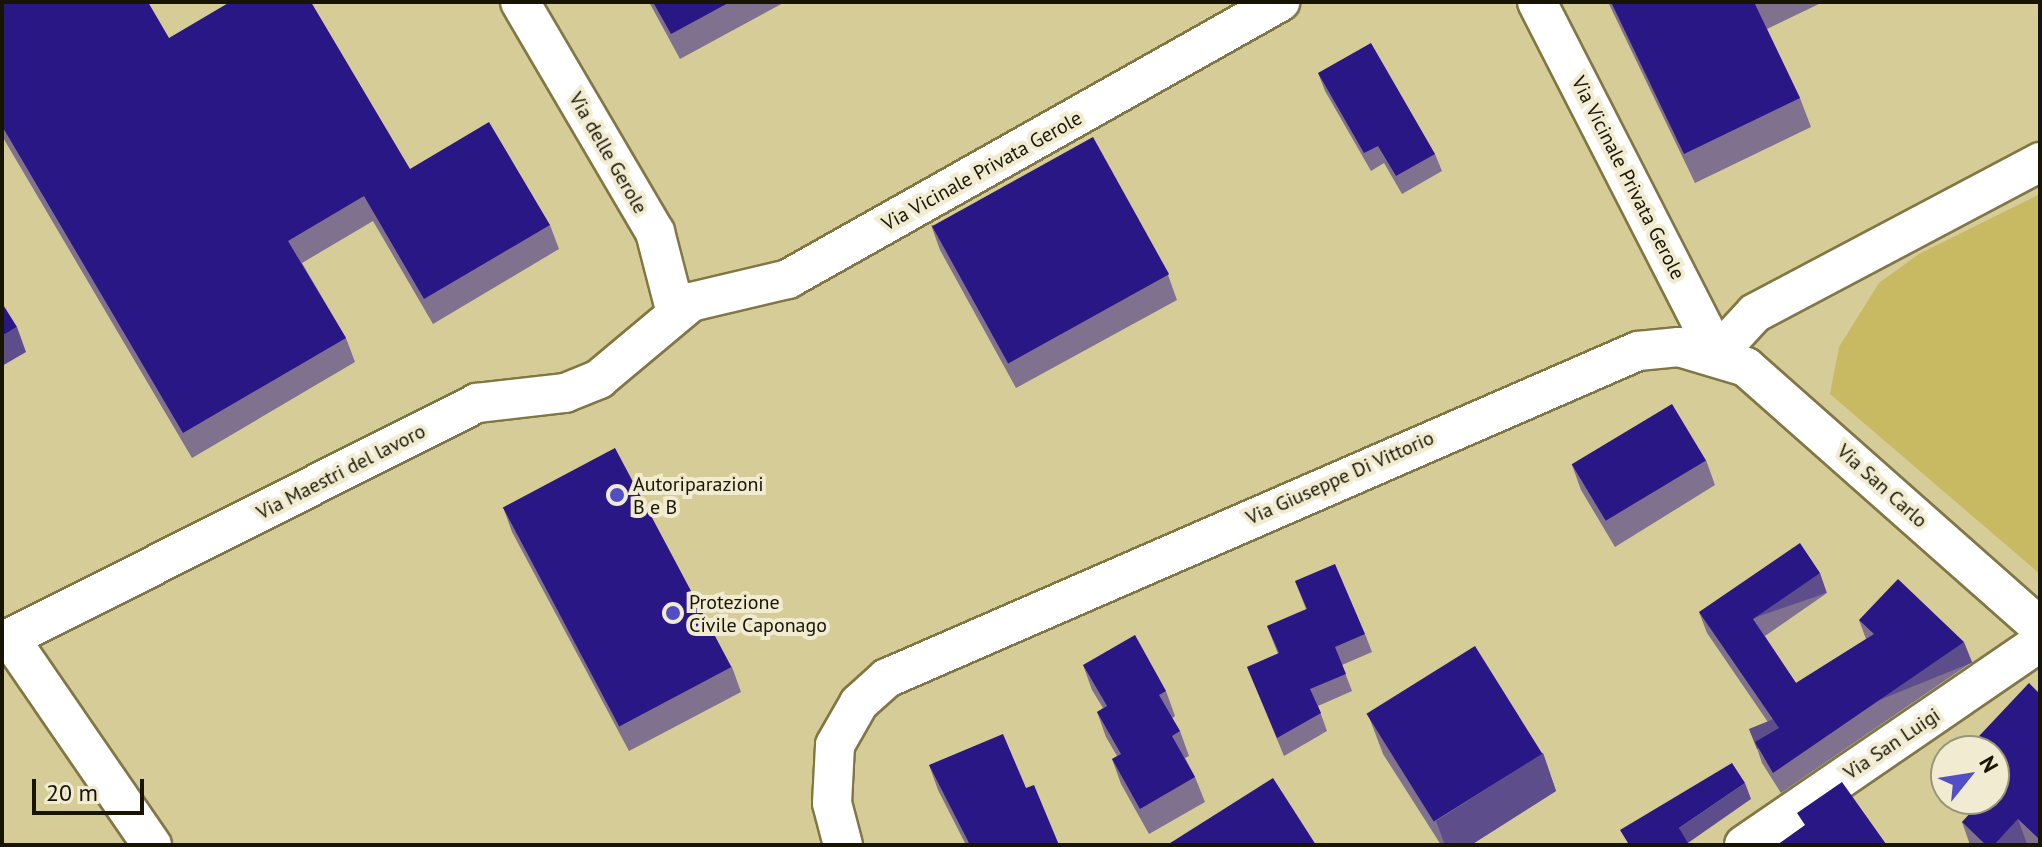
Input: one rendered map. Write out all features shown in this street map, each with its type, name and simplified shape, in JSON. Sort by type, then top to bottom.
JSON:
[{"type":"street","name":"Via delle Gerole","points":[[520,2],[655,232],[676,313]]},
{"type":"street","name":"Via Vicinale Privata Gerole","points":[[676,313],[716,293],[788,279],[1280,2]]},
{"type":"street","name":"Via Vicinale Privata Gerole","points":[[1537,2],[1717,354]]},
{"type":"street","points":[[1717,354],[1755,313],[1859,253],[2040,162]]},
{"type":"street","name":"Via Maestri del lavoro","points":[[6,641],[477,403],[565,393],[599,379],[676,313]]},
{"type":"street","name":"Via Giuseppe Di Vittorio","points":[[843,845],[831,771],[847,720],[887,678],[968,637],[1578,373],[1654,348],[1717,354]]},
{"type":"street","name":"Via San Carlo","points":[[1717,354],[1770,386],[2040,627]]},
{"type":"street","points":[[6,641],[152,845]]},
{"type":"street","name":"Via San Luigi","points":[[1744,845],[2040,642]]},
{"type":"shaded area","points":[[2040,194],[2040,574],[1830,394],[1839,347],[1879,283],[1919,254]]},
{"type":"building","points":[[2,2],[148,2],[169,38],[230,2],[311,2],[410,169],[489,122],[550,225],[424,299],[364,196],[288,241],[346,338],[183,433],[2,126]]},
{"type":"building","points":[[653,2],[730,2],[671,34]]},
{"type":"building","points":[[1611,2],[1754,2],[1800,98],[1684,154]]},
{"type":"building","points":[[1371,43],[1435,154],[1396,176],[1378,146],[1364,153],[1318,73]]},
{"type":"building","points":[[1093,137],[1169,274],[1008,364],[932,226]]},
{"type":"building","points":[[2,303],[17,327],[2,336]]},
{"type":"building","points":[[1672,404],[1706,461],[1606,521],[1572,464]]},
{"type":"building","points":[[615,448],[731,667],[619,727],[503,508]]},
{"type":"building","points":[[1800,543],[1820,573],[1753,619],[1796,683],[1874,634],[1859,620],[1898,579],[1964,642],[1773,773],[1755,742],[1779,728],[1699,612]]},
{"type":"building","points":[[1335,564],[1365,634],[1335,647],[1346,674],[1310,689],[1321,713],[1277,738],[1247,667],[1279,653],[1267,626],[1307,609],[1295,581]]},
{"type":"building","points":[[1135,635],[1166,691],[1159,695],[1180,731],[1172,736],[1195,777],[1140,809],[1112,759],[1121,754],[1097,712],[1107,706],[1083,665]]},
{"type":"building","points":[[1475,646],[1542,754],[1434,822],[1366,714]]},
{"type":"building","points":[[2029,683],[2040,694],[2038,838],[2018,819],[1994,845],[1986,845],[1962,822],[1968,815],[2010,815],[2010,735],[1980,735]]},
{"type":"building","points":[[1003,734],[1026,788],[1034,785],[1059,845],[970,845],[929,765]]},
{"type":"building","points":[[1732,763],[1745,783],[1679,828],[1689,845],[1624,845],[1628,843],[1620,830]]},
{"type":"building","points":[[1273,778],[1316,845],[1167,845]]},
{"type":"building","points":[[1842,782],[1886,844],[1777,845],[1805,825],[1797,813]]},
{"type":"place","name":"Autoriparazioni B e B","points":[[617,495]]},
{"type":"place","name":"Protezione Civile Caponago","points":[[673,613]]}]
